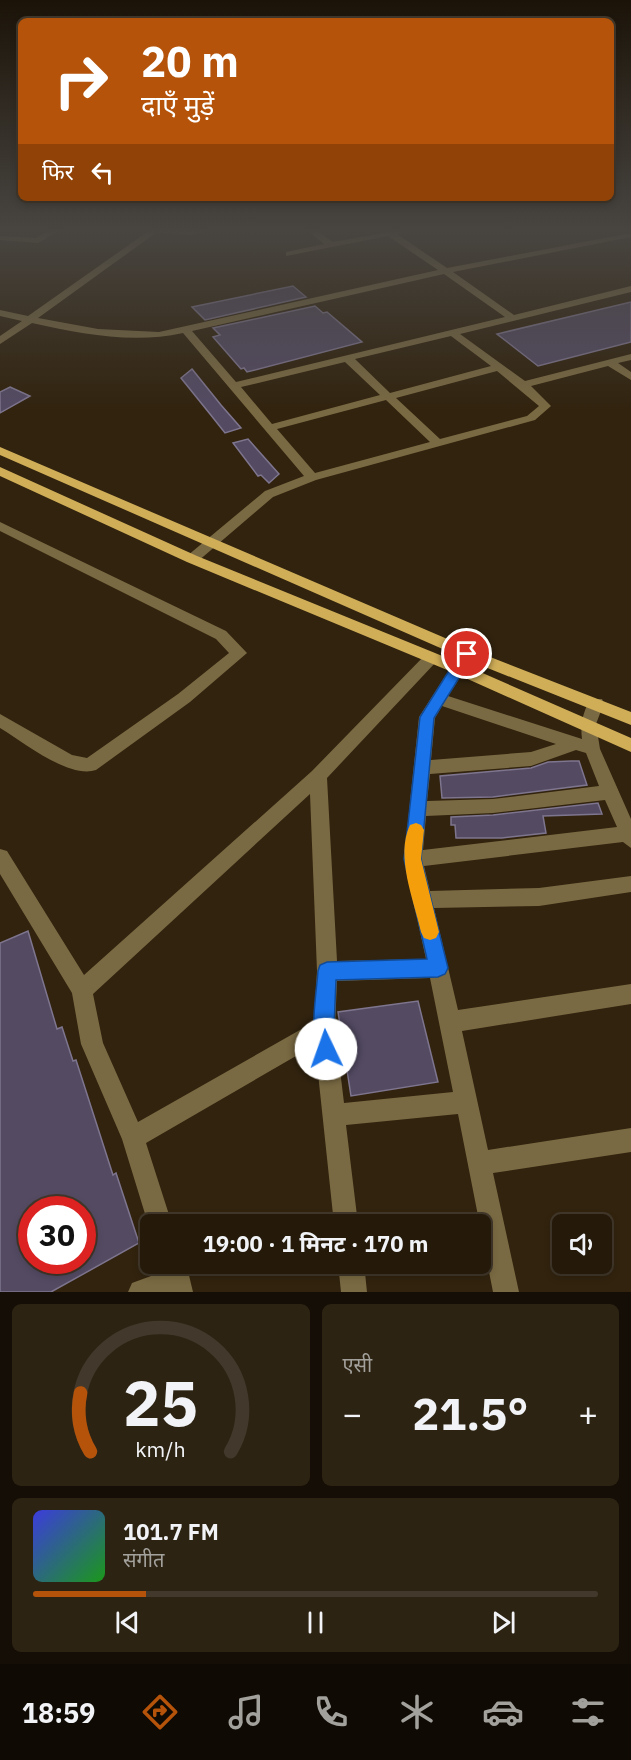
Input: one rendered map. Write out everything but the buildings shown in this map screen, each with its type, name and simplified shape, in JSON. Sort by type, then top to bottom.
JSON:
[{"type":"main road","points":[[0,451],[211,543],[462,661],[631,745]]},
{"type":"main road","points":[[0,471],[192,560],[431,658],[462,661],[596,703],[631,719]]},
{"type":"street","points":[[0,341],[71,290]]},
{"type":"street","points":[[0,313],[81,331],[131,336],[186,330],[362,290]]},
{"type":"street","points":[[474,290],[513,318]]},
{"type":"street","points":[[233,386],[626,290]]},
{"type":"street","points":[[186,330],[312,477]]},
{"type":"street","points":[[192,560],[269,494],[312,477],[531,418],[546,406],[523,385],[452,332]]},
{"type":"street","points":[[523,385],[631,357]]},
{"type":"street","points":[[347,358],[437,442]]},
{"type":"street","points":[[609,362],[631,377]]},
{"type":"street","points":[[269,428],[499,367]]},
{"type":"street","points":[[0,526],[221,635],[239,653],[184,698],[90,765],[68,761],[0,720]]},
{"type":"street","points":[[82,990],[318,776],[431,658]]},
{"type":"street","points":[[462,661],[427,717],[413,859],[507,1292]]},
{"type":"street","points":[[413,859],[461,857],[567,839],[630,837],[610,792],[583,747],[438,699]]},
{"type":"street","points":[[583,747],[596,703]]},
{"type":"street","points":[[422,768],[531,759],[583,747]]},
{"type":"street","points":[[318,776],[327,971],[324,1028],[345,1214]]},
{"type":"street","points":[[418,809],[493,806],[610,792]]},
{"type":"street","points":[[0,857],[7,883],[82,990],[92,1044],[133,1138],[157,1214]]},
{"type":"street","points":[[422,900],[538,897],[631,884]]},
{"type":"street","points":[[327,971],[438,968]]},
{"type":"street","points":[[450,1022],[631,994]]},
{"type":"street","points":[[133,1138],[324,1028]]},
{"type":"street","points":[[333,1115],[467,1102]]},
{"type":"street","points":[[480,1163],[631,1140]]},
{"type":"street","points":[[352,1274],[354,1292]]},
{"type":"street","points":[[141,1292],[177,1278]]},
{"type":"slow traffic","points":[[416,830],[413,859],[430,932]]},
{"type":"route","points":[[326,1049],[324,1028],[327,971],[438,968],[413,859],[427,717],[467,654]]}]
